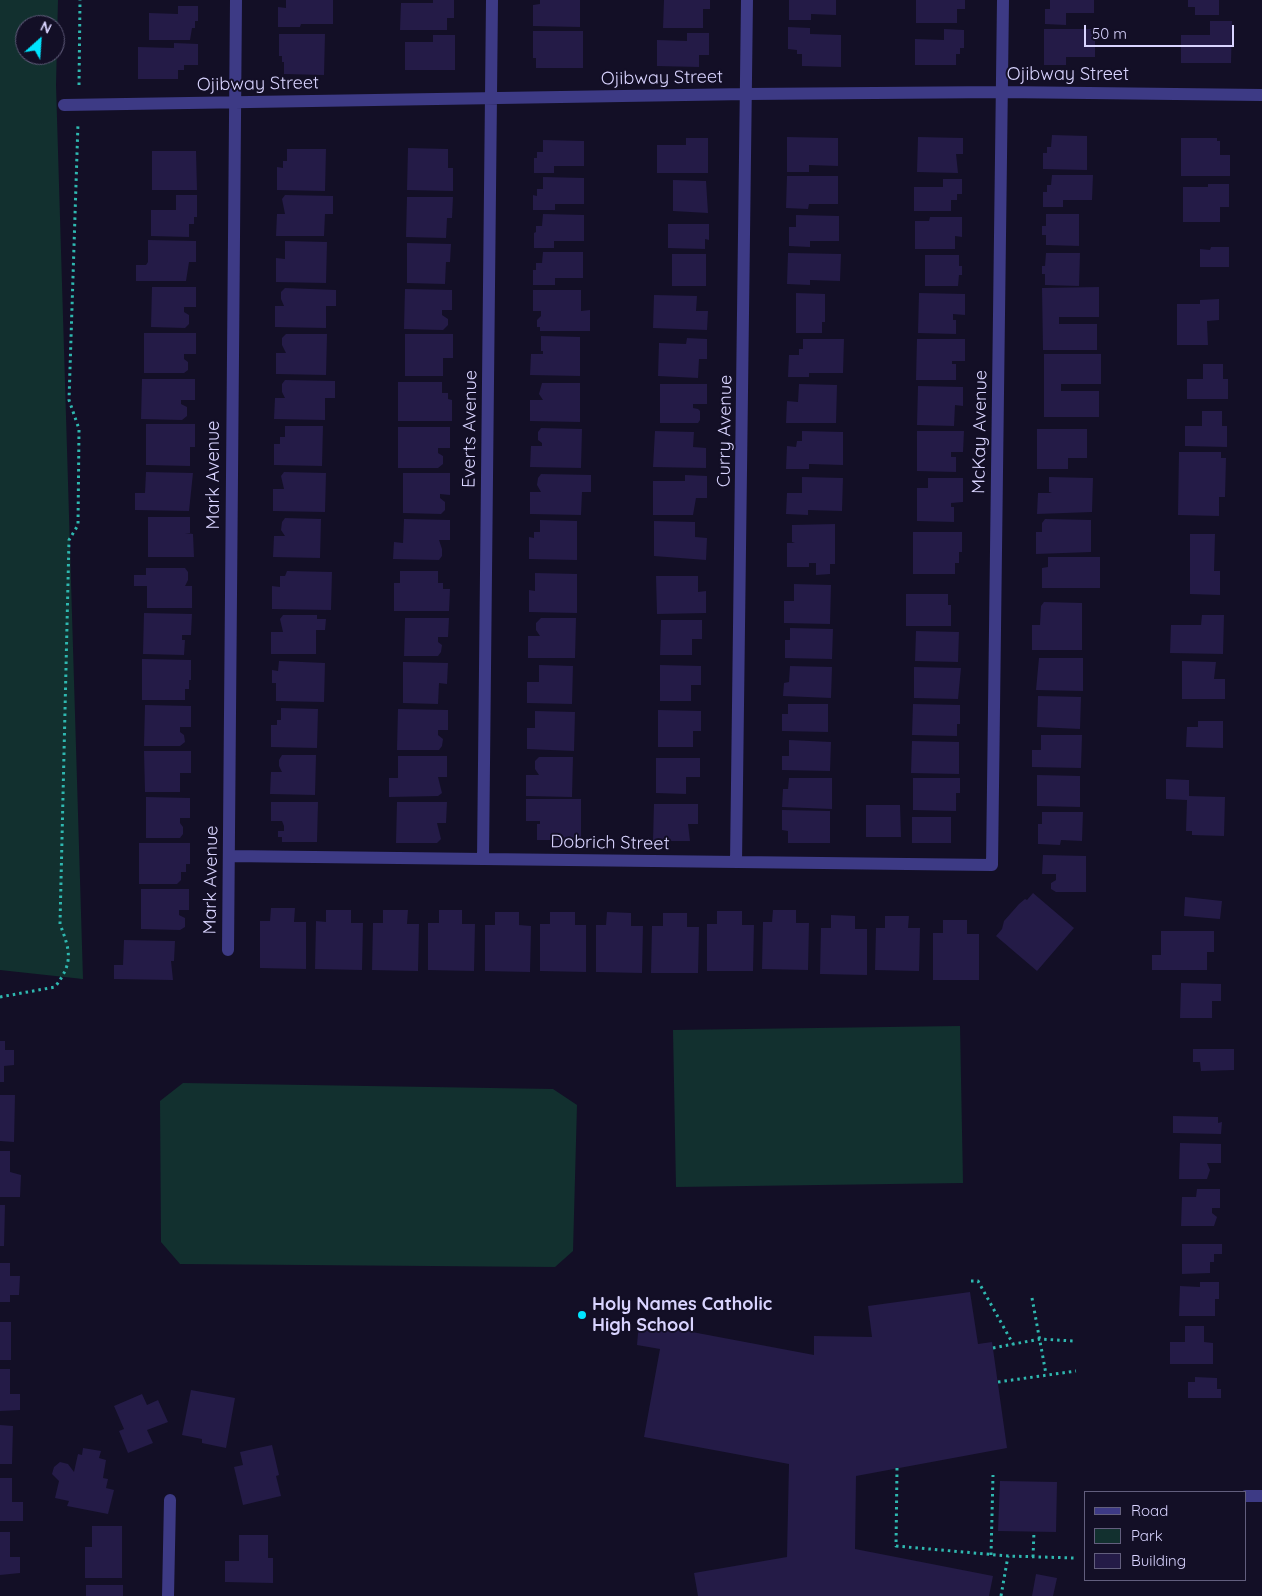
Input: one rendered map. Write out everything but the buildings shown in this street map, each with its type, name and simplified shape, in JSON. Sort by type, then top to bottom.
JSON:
[{"type":"street","name":"Mark Avenue","points":[[228,950],[236,0]]},
{"type":"street","name":"Everts Avenue","points":[[483,859],[492,0]]},
{"type":"street","name":"Curry Avenue","points":[[736,862],[748,0]]},
{"type":"street","name":"McKay Avenue","points":[[992,865],[1003,0]]},
{"type":"street","name":"Ojibway Street","points":[[64,105],[747,94],[1002,92],[1262,95]]},
{"type":"street","name":"Dobrich Street","points":[[229,856],[992,865]]},
{"type":"street","points":[[1247,1496],[1262,1496]]},
{"type":"street","points":[[168,1596],[170,1500]]},
{"type":"path","points":[[79,85],[80,0]]},
{"type":"path","points":[[0,997],[55,987],[66,973],[70,951],[60,924],[69,540],[78,525],[79,428],[69,400],[78,123]]},
{"type":"path","points":[[971,1281],[978,1281],[1013,1344]]},
{"type":"path","points":[[1032,1298],[1046,1374]]},
{"type":"path","points":[[993,1348],[1040,1339],[1074,1341]]},
{"type":"path","points":[[998,1382],[1076,1371]]},
{"type":"path","points":[[897,1468],[896,1546],[991,1555],[1074,1558]]},
{"type":"path","points":[[991,1555],[993,1475]]},
{"type":"path","points":[[1033,1557],[1034,1532]]},
{"type":"path","points":[[1001,1596],[1008,1556]]},
{"type":"green space","points":[[0,0],[58,0],[58,15],[15,15],[15,65],[56,65],[83,979],[0,970]]},
{"type":"green space","points":[[960,1026],[963,1183],[676,1187],[673,1030]]},
{"type":"green space","points":[[183,1083],[553,1089],[577,1105],[573,1251],[555,1267],[180,1264],[161,1242],[160,1101]]},
{"type":"place","name":"Holy Names Catholic High School","points":[[582,1315]]}]
